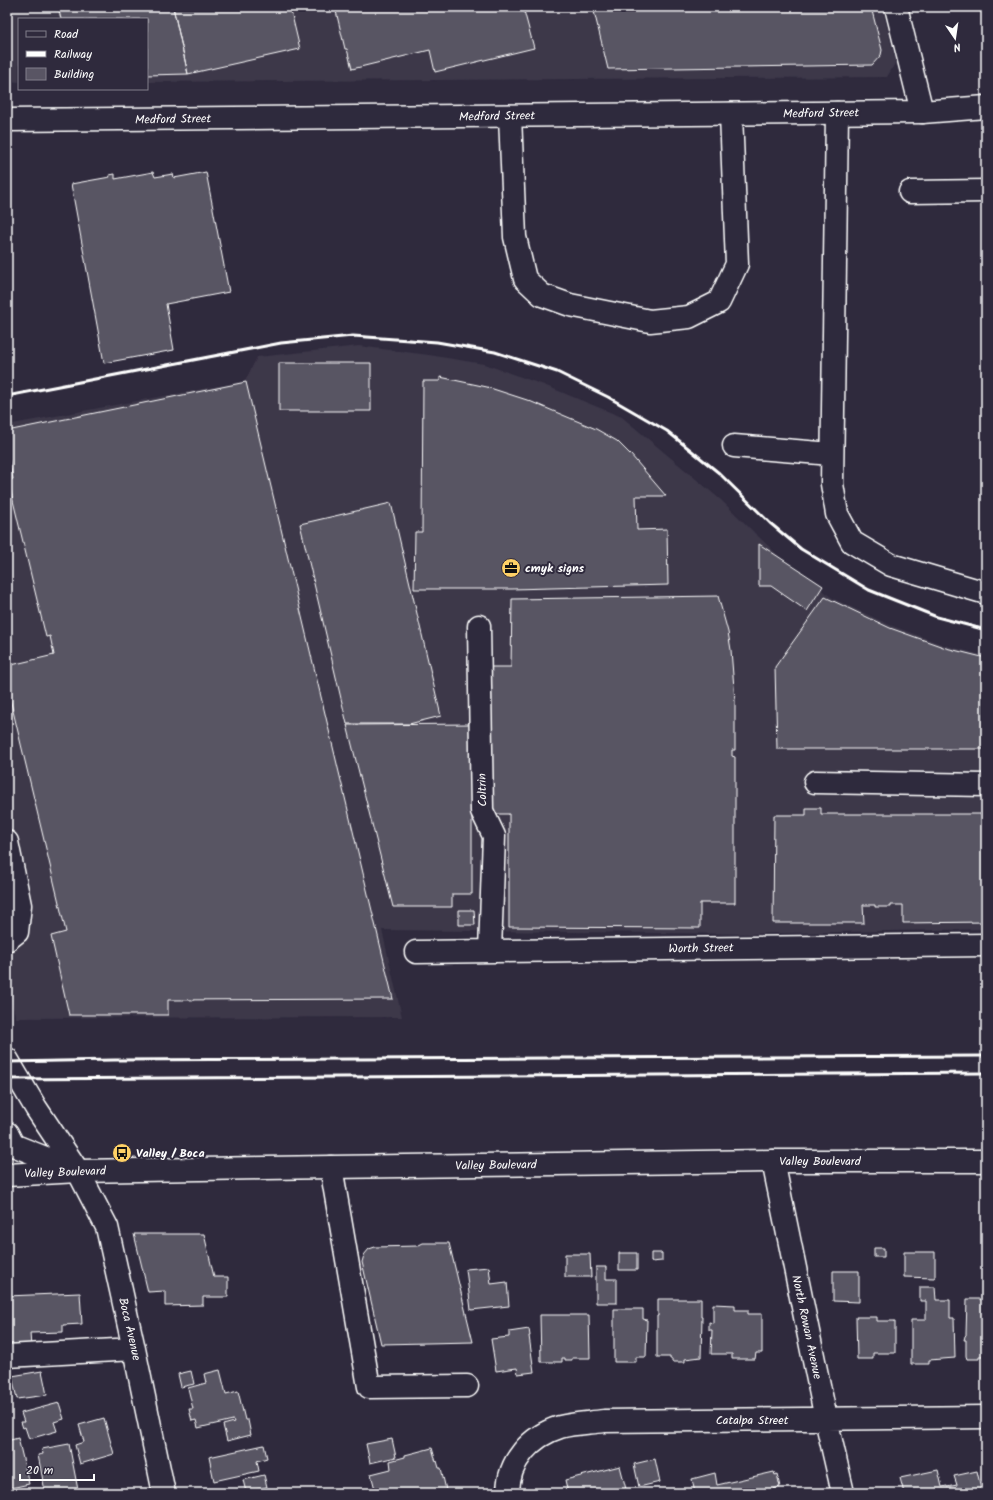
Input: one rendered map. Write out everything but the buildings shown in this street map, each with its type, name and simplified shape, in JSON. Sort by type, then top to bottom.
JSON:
[{"type":"street","points":[[896,7],[922,112]]},
{"type":"street","name":"Medford Street","points":[[7,120],[922,112],[986,107]]},
{"type":"street","points":[[836,113],[832,484],[837,514],[852,542],[891,565],[986,593]]},
{"type":"street","points":[[510,116],[515,237],[525,279],[542,295],[570,305],[650,321],[689,317],[719,302],[738,264],[731,114]]},
{"type":"street","points":[[910,192],[986,191]]},
{"type":"street","points":[[734,446],[832,454]]},
{"type":"street","name":"Coltrin","points":[[479,626],[482,811],[494,836],[490,951]]},
{"type":"street","points":[[815,782],[986,785]]},
{"type":"street","points":[[7,842],[20,905],[17,932],[7,940]]},
{"type":"street","name":"Worth Street","points":[[416,952],[986,945]]},
{"type":"street","name":"Boca Avenue","points":[[7,1059],[36,1108],[78,1171],[107,1227],[164,1493]]},
{"type":"street","points":[[7,1133],[13,1145],[78,1171]]},
{"type":"street","name":"Valley Boulevard","points":[[7,1175],[78,1171],[331,1167],[773,1161],[986,1161]]},
{"type":"street","name":"North Rowan Avenue","points":[[773,1161],[826,1419],[843,1493]]},
{"type":"street","points":[[331,1167],[369,1387],[467,1386]]},
{"type":"street","points":[[7,1356],[134,1349]]},
{"type":"street","name":"Catalpa Street","points":[[508,1493],[508,1483],[515,1462],[526,1448],[541,1435],[561,1427],[604,1420],[986,1417]]},
{"type":"shaded area","points":[[7,7],[882,7],[896,62],[887,77],[148,82],[148,18],[18,18],[18,82],[7,81]]},
{"type":"shaded area","points":[[359,346],[484,364],[544,385],[622,417],[721,500],[791,568],[834,599],[890,625],[944,645],[986,656],[986,929],[751,934],[382,930],[402,1017],[16,1018],[7,988],[7,425],[245,381],[257,357]]},
{"type":"railway","points":[[7,396],[281,343],[353,336],[437,342],[495,352],[557,372],[608,397],[667,431],[719,473],[770,523],[801,549],[869,590],[937,617],[986,630]]},
{"type":"railway","points":[[7,1062],[114,1060],[986,1056]]},
{"type":"railway","points":[[7,1079],[986,1073]]},
{"type":"place","name":"cmyk signs","points":[[511,568]]},
{"type":"place","name":"Valley / Boca","points":[[122,1153]]}]
